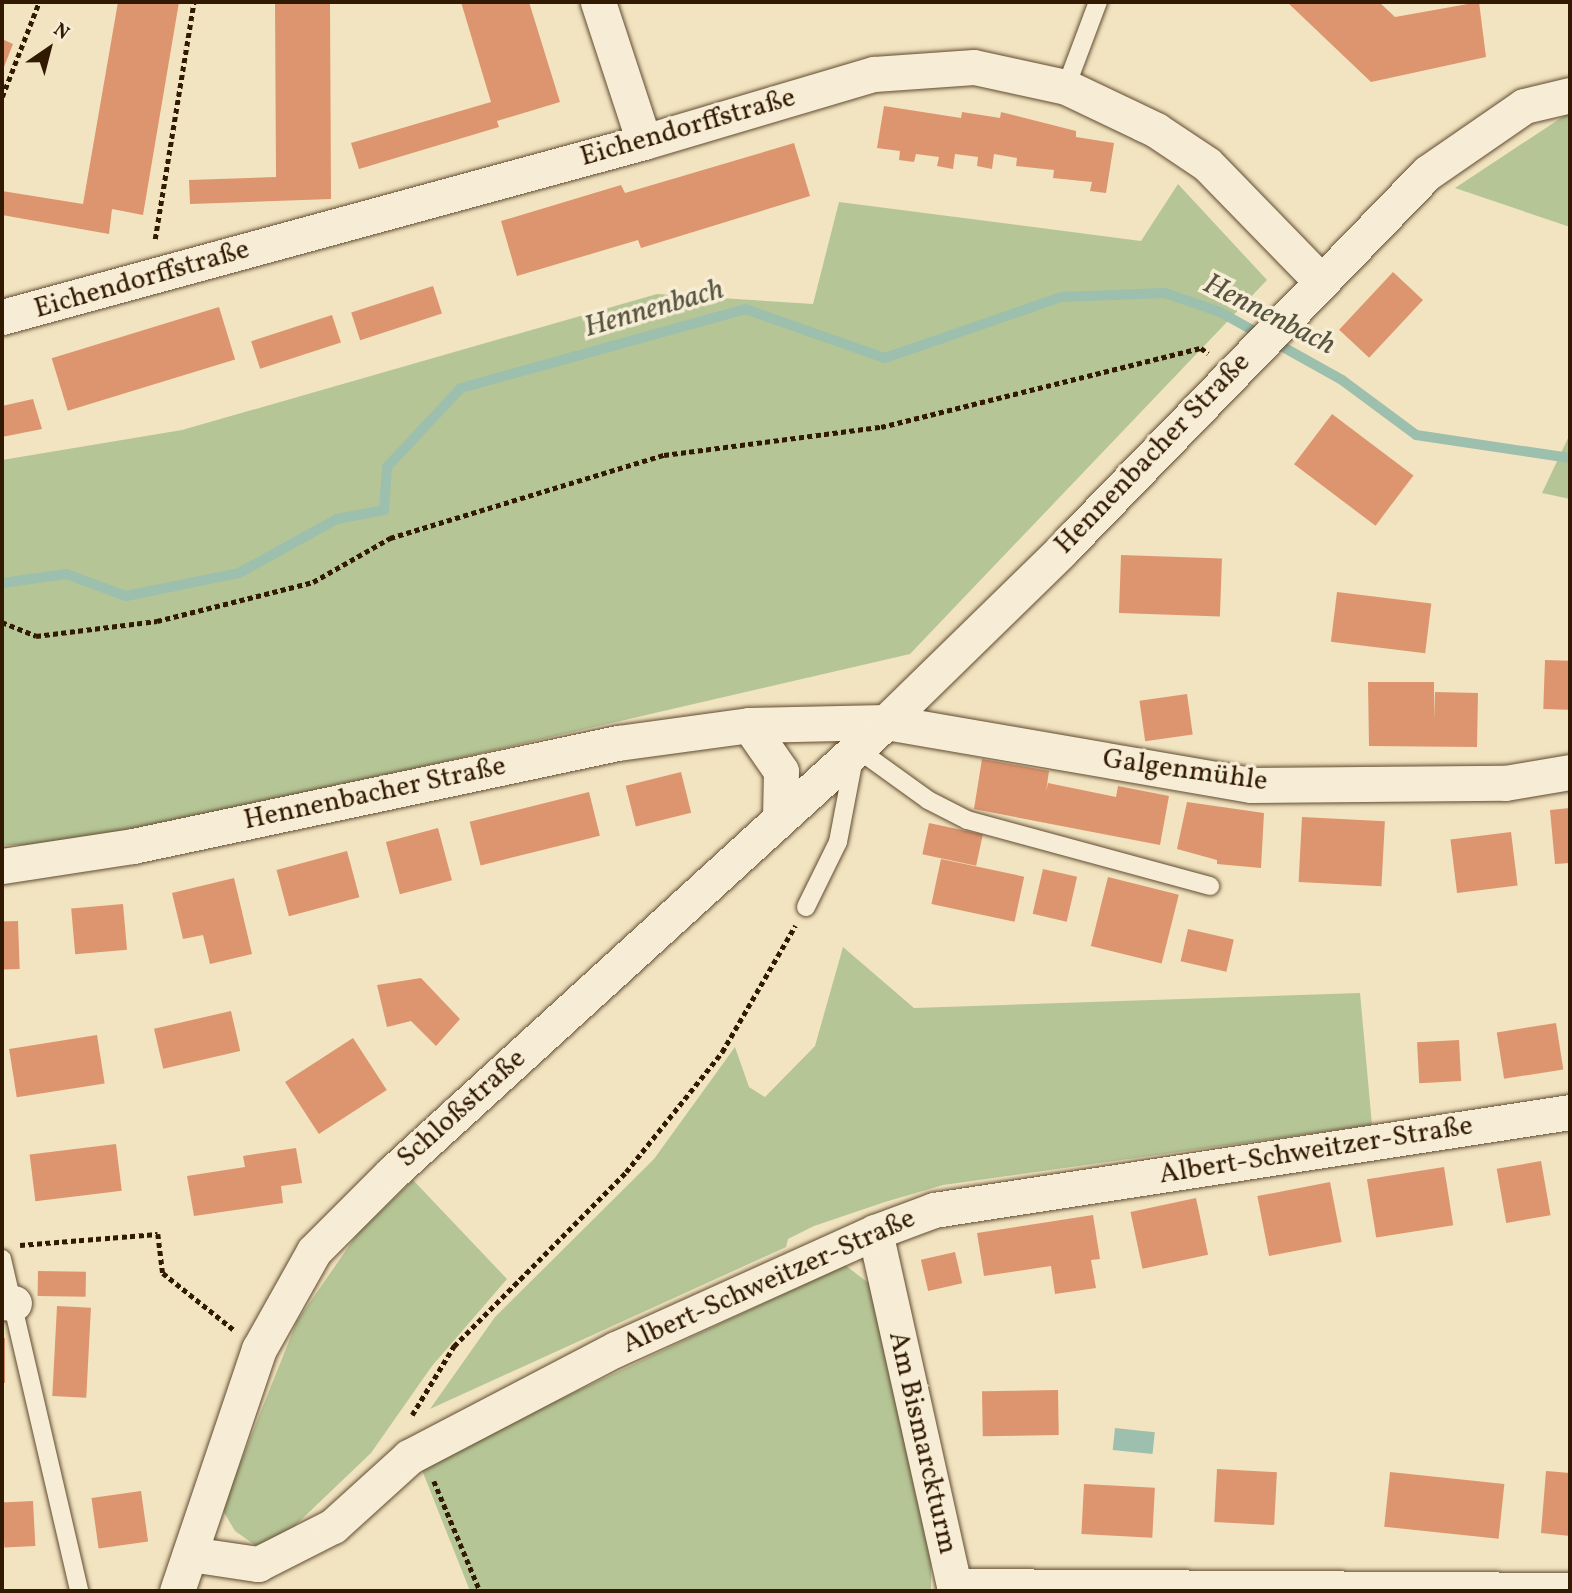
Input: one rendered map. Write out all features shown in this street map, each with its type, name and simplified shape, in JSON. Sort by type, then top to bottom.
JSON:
[{"type":"street","points":[[598,2],[644,142]]},
{"type":"street","name":"Eichendorffstraße","points":[[2,317],[644,142],[874,74],[974,67],[1066,87],[1156,130],[1207,164],[1321,280]]},
{"type":"street","name":"Hennenbacher Straße","points":[[2,866],[133,846],[618,743],[749,725],[886,722],[1060,552],[1241,361],[1427,173],[1524,106],[1570,95]]},
{"type":"street","name":"Schloßstraße","points":[[177,1591],[259,1349],[314,1251],[392,1173],[886,722]]},
{"type":"street","name":"Galgenmühle","points":[[886,722],[1251,785],[1505,783],[1570,772]]},
{"type":"street","points":[[749,725],[781,771],[780,817]]},
{"type":"street","name":"Albert-Schweitzer-Straße","points":[[190,1553],[258,1564],[333,1526],[415,1455],[616,1349],[875,1231],[934,1210],[1570,1112]]},
{"type":"street","name":"Am Bismarckturm","points":[[875,1231],[954,1586],[1570,1590]]},
{"type":"lane","points":[[1066,87],[1098,2]]},
{"type":"lane","points":[[806,908],[838,842],[856,748],[928,800],[967,820],[1210,886]]},
{"type":"lane","points":[[2,1259],[8,1303],[79,1591]]},
{"type":"path","points":[[2,97],[39,2]]},
{"type":"path","points":[[149,278],[194,2]]},
{"type":"path","points":[[2,622],[36,636],[157,621],[313,582],[390,538],[664,455],[881,427],[1202,348],[1241,361]]},
{"type":"path","points":[[480,1591],[404,1427],[454,1346],[635,1161],[722,1052],[806,908]]},
{"type":"path","points":[[15,1245],[158,1234],[163,1273],[259,1349]]},
{"type":"shaded area","points":[[1570,112],[1570,227],[1455,188]]},
{"type":"shaded area","points":[[1178,184],[1267,280],[910,654],[84,845],[2,845],[2,460],[182,430],[657,294],[813,304],[839,202],[1141,241]]},
{"type":"shaded area","points":[[1570,434],[1570,499],[1542,493]]},
{"type":"shaded area","points":[[843,947],[914,1008],[1360,993],[1372,1125],[943,1185],[885,1202],[814,1226],[788,1239],[786,1247],[430,1409],[495,1317],[654,1159],[735,1047],[749,1087],[765,1097],[815,1046]]},
{"type":"shaded area","points":[[413,1180],[507,1279],[432,1366],[371,1453],[280,1540],[255,1545],[235,1531],[222,1509],[297,1321],[358,1233]]},
{"type":"shaded area","points":[[845,1265],[871,1285],[931,1555],[931,1591],[470,1591],[420,1465]]},
{"type":"shaded area","points":[[1115,1428],[1155,1432],[1152,1454],[1113,1450]]},
{"type":"building","points":[[118,2],[179,2],[143,215],[112,209],[109,234],[2,215],[2,191],[83,204]]},
{"type":"building","points":[[275,2],[330,2],[331,199],[190,204],[189,180],[276,177]]},
{"type":"building","points":[[461,2],[529,2],[560,102],[497,121],[499,127],[359,169],[351,143],[491,102]]},
{"type":"building","points":[[1287,2],[1379,2],[1395,17],[1479,2],[1486,57],[1371,82]]},
{"type":"building","points":[[2,39],[13,44],[2,72]]},
{"type":"building","points":[[884,106],[961,118],[962,112],[1000,118],[1001,112],[1076,131],[1076,137],[1114,143],[1106,193],[1090,191],[1092,182],[1053,178],[1054,170],[1016,166],[1017,158],[994,154],[992,169],[977,166],[978,157],[955,154],[953,169],[937,166],[939,157],[916,154],[914,162],[899,160],[900,151],[877,148]]},
{"type":"building","points":[[794,143],[810,196],[641,248],[638,240],[517,276],[501,221],[621,185],[625,193]]},
{"type":"building","points":[[1393,272],[1423,300],[1369,358],[1339,330]]},
{"type":"building","points":[[433,286],[442,314],[360,340],[351,313]]},
{"type":"building","points":[[219,307],[235,360],[68,411],[52,358]]},
{"type":"building","points":[[332,315],[341,343],[260,369],[251,341]]},
{"type":"building","points":[[33,399],[42,429],[2,437],[2,406]]},
{"type":"building","points":[[1332,414],[1413,475],[1376,526],[1294,464]]},
{"type":"building","points":[[1121,555],[1222,559],[1220,616],[1119,613]]},
{"type":"building","points":[[1337,592],[1431,604],[1425,653],[1331,642]]},
{"type":"building","points":[[1545,660],[1570,661],[1568,710],[1543,709]]},
{"type":"building","points":[[1368,682],[1434,682],[1434,720],[1435,692],[1478,693],[1477,747],[1369,746]]},
{"type":"building","points":[[1187,694],[1193,735],[1145,741],[1139,701]]},
{"type":"building","points":[[982,759],[1049,771],[1046,792],[1048,783],[1116,797],[1118,786],[1169,796],[1160,845],[974,809]]},
{"type":"building","points":[[681,772],[691,813],[636,827],[626,786]]},
{"type":"building","points":[[589,792],[600,836],[481,865],[470,822]]},
{"type":"building","points":[[1187,802],[1264,813],[1261,868],[1217,864],[1217,860],[1177,849]]},
{"type":"building","points":[[1570,808],[1570,863],[1555,864],[1550,810]]},
{"type":"building","points":[[1302,817],[1385,821],[1381,886],[1299,882]]},
{"type":"building","points":[[929,823],[983,834],[976,866],[922,854]]},
{"type":"building","points":[[438,828],[452,880],[400,894],[386,842]]},
{"type":"building","points":[[1511,832],[1518,886],[1457,893],[1450,839]]},
{"type":"building","points":[[347,851],[359,897],[289,916],[276,870]]},
{"type":"building","points":[[941,859],[1024,877],[1015,922],[931,904]]},
{"type":"building","points":[[1043,869],[1077,877],[1067,922],[1033,914]]},
{"type":"building","points":[[1108,877],[1179,895],[1162,964],[1091,946]]},
{"type":"building","points":[[234,878],[252,954],[210,964],[203,935],[183,939],[172,893]]},
{"type":"building","points":[[123,904],[127,950],[75,954],[71,909]]},
{"type":"building","points":[[18,921],[20,969],[4,970],[2,922]]},
{"type":"building","points":[[1188,929],[1234,940],[1226,972],[1181,961]]},
{"type":"building","points":[[421,978],[460,1019],[436,1046],[411,1021],[387,1027],[377,985]]},
{"type":"building","points":[[231,1011],[240,1051],[163,1069],[154,1029]]},
{"type":"building","points":[[1556,1023],[1563,1069],[1504,1079],[1497,1032]]},
{"type":"building","points":[[97,1035],[105,1083],[17,1097],[9,1049]]},
{"type":"building","points":[[353,1038],[387,1090],[319,1134],[285,1082]]},
{"type":"building","points":[[1459,1040],[1461,1081],[1419,1083],[1417,1042]]},
{"type":"building","points":[[116,1144],[122,1191],[35,1201],[30,1155]]},
{"type":"building","points":[[296,1148],[302,1183],[281,1186],[283,1203],[194,1216],[187,1176],[245,1167],[243,1156]]},
{"type":"building","points":[[1541,1161],[1551,1215],[1506,1223],[1497,1169]]},
{"type":"building","points":[[1444,1167],[1453,1225],[1376,1237],[1367,1179]]},
{"type":"building","points":[[1330,1182],[1342,1242],[1269,1256],[1257,1196]]},
{"type":"building","points":[[1196,1198],[1208,1255],[1143,1269],[1130,1212]]},
{"type":"building","points":[[1093,1215],[1100,1259],[1091,1260],[1096,1288],[1055,1294],[1051,1266],[984,1276],[977,1233]]},
{"type":"building","points":[[955,1252],[962,1283],[928,1291],[921,1260]]},
{"type":"building","points":[[38,1271],[86,1272],[86,1297],[38,1296]]},
{"type":"building","points":[[57,1306],[91,1308],[86,1398],[52,1396]]},
{"type":"building","points":[[2,1338],[5,1338],[5,1383],[2,1383]]},
{"type":"building","points":[[1058,1390],[1059,1435],[983,1436],[982,1391]]},
{"type":"building","points":[[1217,1469],[1277,1472],[1274,1525],[1214,1522]]},
{"type":"building","points":[[1546,1471],[1570,1473],[1570,1536],[1541,1533]]},
{"type":"building","points":[[1390,1472],[1504,1484],[1499,1539],[1384,1527]]},
{"type":"building","points":[[1084,1484],[1155,1488],[1152,1538],[1081,1534]]},
{"type":"building","points":[[141,1491],[148,1542],[99,1548],[91,1498]]},
{"type":"building","points":[[33,1501],[35,1546],[4,1548],[2,1503]]},
{"type":"waterway","name":"Hennenbach","points":[[2,583],[66,574],[126,596],[239,573],[337,519],[384,510],[387,467],[461,388],[745,309],[885,358],[1061,297],[1165,293],[1220,312],[1342,380],[1416,435],[1570,458]]}]
